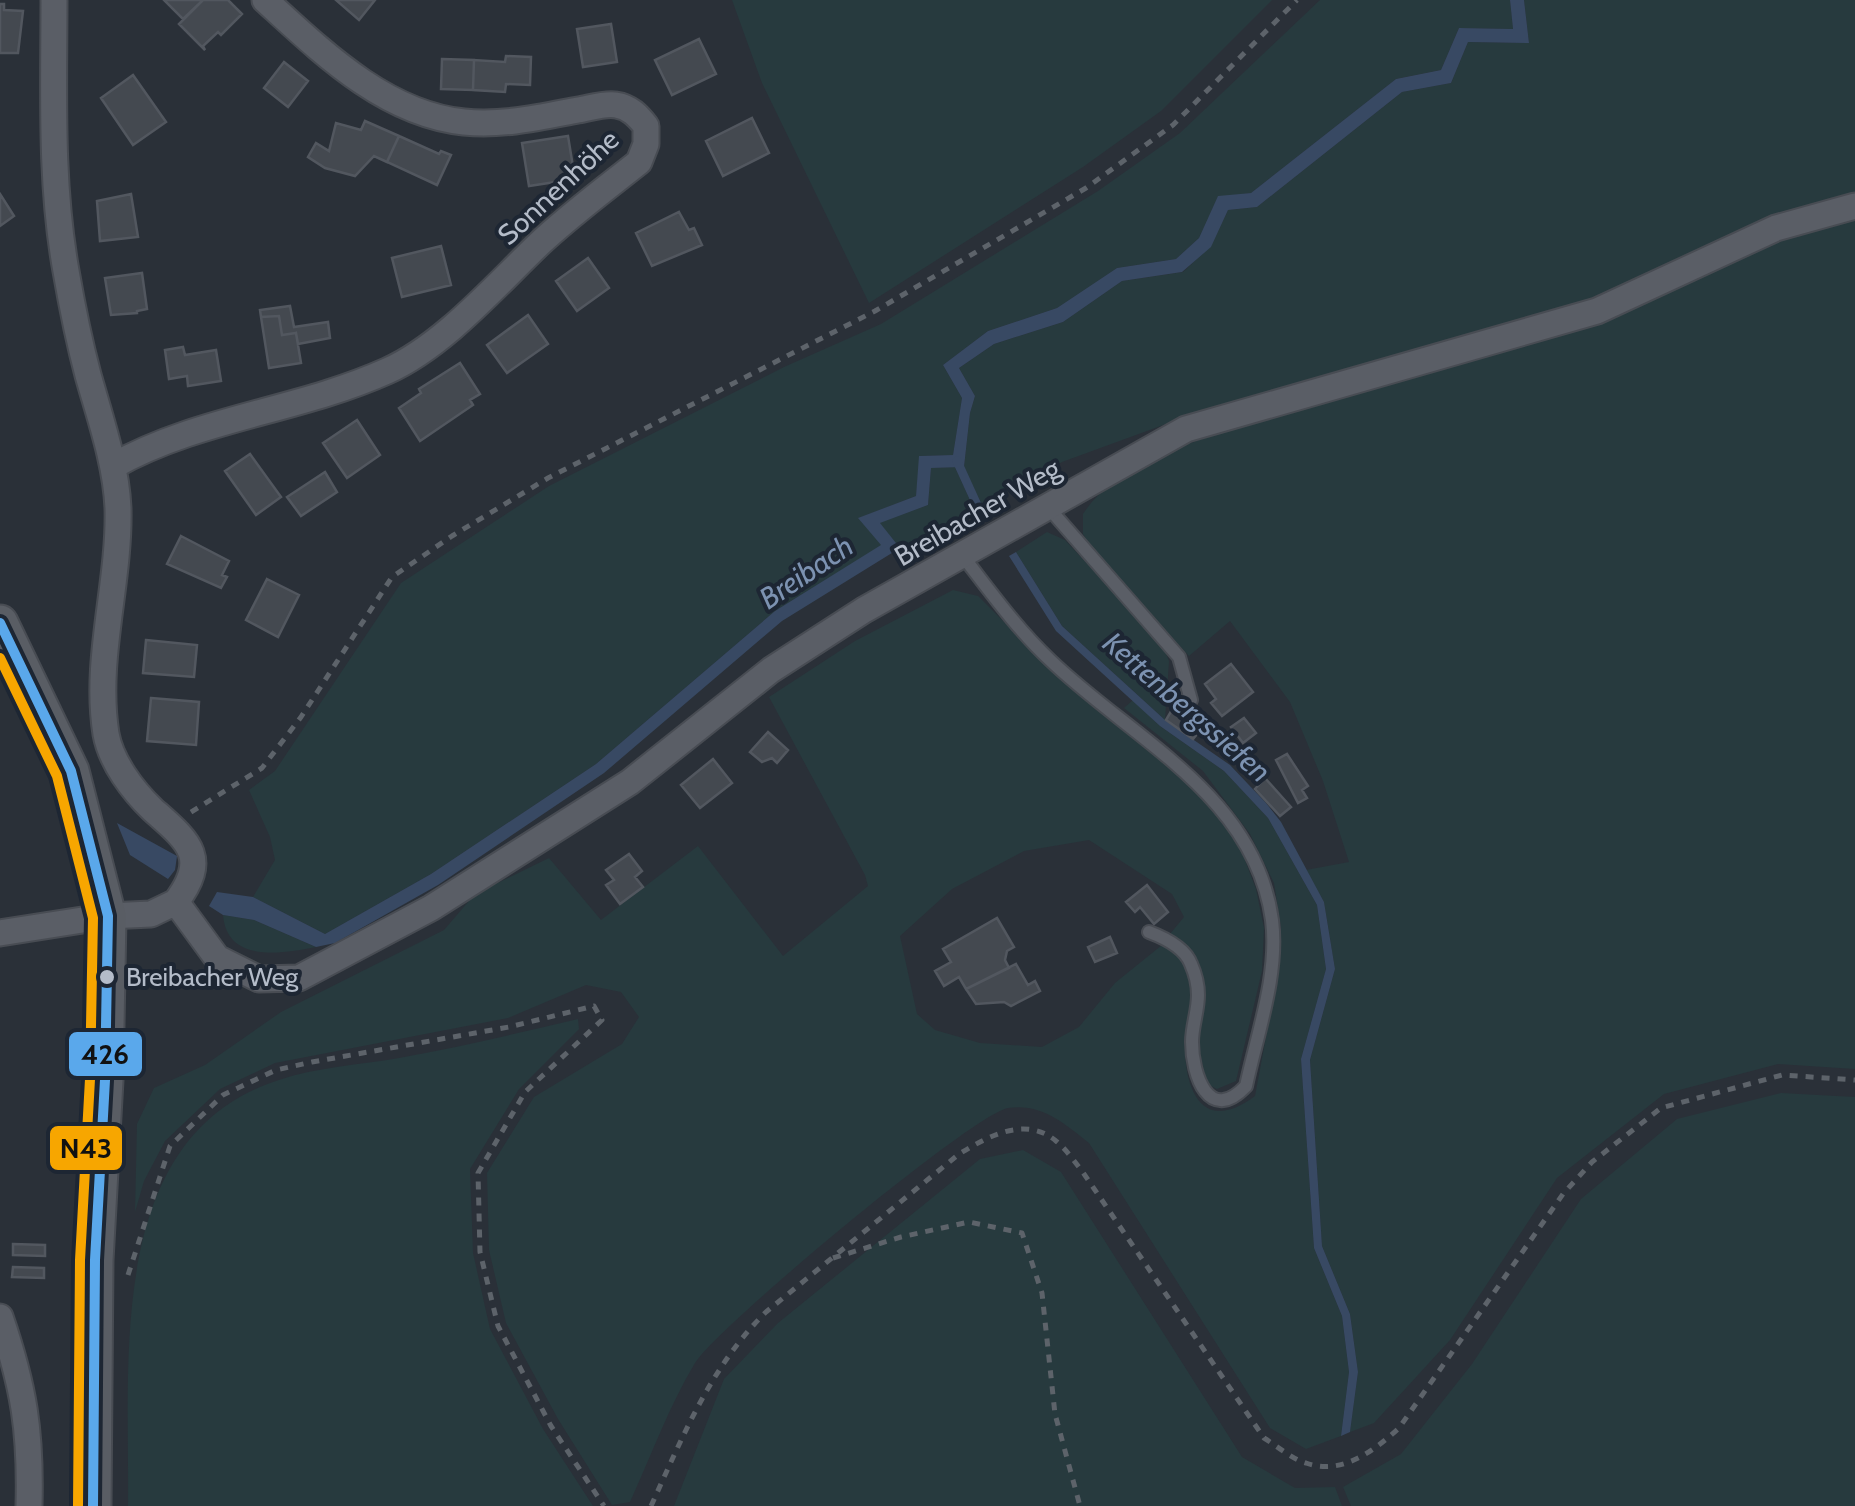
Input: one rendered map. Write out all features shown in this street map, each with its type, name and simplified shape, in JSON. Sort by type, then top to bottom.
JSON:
[{"type":"main road","points":[[0,623],[71,771],[108,916],[105,1080],[95,1260],[93,1506]]},
{"type":"street","points":[[0,933],[108,916],[151,914],[176,902],[190,883],[194,857],[186,837],[133,788],[106,737],[103,678],[118,507],[113,466],[82,356],[54,180],[54,0]]},
{"type":"street","name":"Sonnenhöhe","points":[[113,466],[187,432],[302,400],[388,370],[435,340],[542,241],[639,162],[646,144],[646,126],[634,112],[614,104],[504,123],[466,123],[430,117],[376,90],[327,56],[266,0]]},
{"type":"street","name":"Breibacher Weg","points":[[176,902],[217,958],[259,979],[299,978],[430,908],[630,782],[772,670],[864,610],[1186,429],[1597,311],[1776,228],[1855,206]]},
{"type":"street","points":[[0,1317],[20,1374],[30,1451],[29,1506]]},
{"type":"lane","points":[[1047,506],[1179,657],[1191,700]]},
{"type":"lane","points":[[962,555],[1052,662],[1210,794],[1254,858],[1265,886],[1272,924],[1270,974],[1246,1086],[1235,1097],[1211,1098],[1201,1089],[1192,1044],[1198,994],[1191,960],[1168,939],[1149,932]]},
{"type":"path","points":[[171,824],[262,768],[301,717],[392,576],[548,478],[875,311],[1086,188],[1174,125],[1296,0]]},
{"type":"path","points":[[128,1275],[170,1146],[223,1096],[276,1070],[378,1048],[510,1027],[594,1006],[602,1020],[524,1092],[478,1173],[480,1252],[498,1326],[551,1426],[604,1506]]},
{"type":"path","points":[[651,1506],[714,1374],[740,1337],[959,1154],[994,1133],[1027,1128],[1054,1138],[1082,1171],[1264,1438],[1307,1464],[1340,1464],[1370,1454],[1399,1428],[1563,1194],[1592,1162],[1661,1108],[1782,1075],[1855,1080]]},
{"type":"path","points":[[830,1259],[969,1222],[1022,1233],[1042,1292],[1055,1414],[1080,1506]]},
{"type":"green space","points":[[732,0],[1272,0],[1161,111],[1083,167],[869,303],[762,83]]},
{"type":"green space","points":[[1320,0],[1510,0],[1513,29],[1459,28],[1441,70],[1396,79],[1251,193],[1218,197],[1199,238],[1176,259],[1117,268],[1057,308],[988,331],[943,365],[962,398],[953,455],[920,456],[916,496],[859,518],[882,545],[775,611],[596,764],[431,874],[325,934],[253,897],[275,860],[270,837],[249,790],[275,771],[401,583],[549,486],[784,367],[881,324],[1098,191],[1180,133]]},
{"type":"green space","points":[[1524,0],[1855,0],[1855,197],[1770,219],[1590,299],[1166,424],[1062,462],[982,505],[964,467],[975,396],[959,368],[994,344],[1063,322],[1122,281],[1183,272],[1211,246],[1228,210],[1257,207],[1402,92],[1451,83],[1468,42],[1529,43]]},
{"type":"green space","points":[[1855,216],[1855,1069],[1778,1064],[1664,1094],[1557,1178],[1450,1340],[1374,1423],[1350,1432],[1358,1372],[1350,1314],[1322,1246],[1310,1060],[1335,969],[1324,902],[1306,870],[1349,862],[1323,781],[1290,702],[1230,621],[1189,656],[1094,552],[1083,534],[1083,514],[1095,498],[1127,473],[1185,445],[1521,347],[1600,319],[1777,237]]},
{"type":"green space","points":[[955,467],[974,509],[900,548],[879,523],[928,505],[931,468]]},
{"type":"green space","points":[[1047,532],[1065,540],[1162,644],[1169,661],[1165,720],[1062,626],[1016,552]]},
{"type":"green space","points":[[953,590],[978,596],[1049,667],[1192,782],[1240,847],[1256,889],[1264,928],[1262,971],[1236,1081],[1217,1089],[1207,1084],[1198,1044],[1203,994],[1195,954],[1170,934],[1184,917],[1172,894],[1089,840],[1024,851],[952,889],[900,936],[917,1014],[935,1030],[980,1043],[1042,1047],[1079,1027],[1115,983],[1162,945],[1180,959],[1191,979],[1193,1001],[1185,1042],[1193,1091],[1210,1109],[1222,1111],[1255,1096],[1278,973],[1281,927],[1274,883],[1250,834],[1203,771],[1124,708],[1133,700],[1160,726],[1224,771],[1268,818],[1317,905],[1326,969],[1301,1059],[1314,1248],[1342,1316],[1349,1372],[1341,1436],[1306,1449],[1270,1428],[1089,1143],[1042,1112],[1008,1108],[985,1119],[899,1182],[794,1268],[713,1342],[686,1379],[630,1502],[612,1505],[558,1419],[506,1323],[489,1250],[487,1173],[534,1097],[622,1044],[639,1017],[621,992],[586,985],[508,1018],[275,1063],[220,1089],[165,1141],[144,1181],[135,1212],[137,1124],[154,1088],[205,1065],[281,1012],[444,930],[475,894],[549,858],[601,920],[698,846],[783,956],[868,886],[769,697],[855,641]]},
{"type":"green space","points":[[223,915],[254,920],[316,947],[272,953],[245,948],[234,941]]},
{"type":"green space","points":[[578,1019],[579,1029],[519,1089],[470,1169],[473,1253],[490,1329],[543,1429],[593,1506],[128,1506],[128,1386],[139,1260],[155,1201],[182,1150],[222,1108],[279,1080]]},
{"type":"green space","points":[[1781,1093],[1855,1097],[1855,1506],[1351,1506],[1343,1487],[1401,1454],[1472,1364],[1581,1199],[1677,1119]]},
{"type":"green space","points":[[1023,1150],[1061,1172],[1242,1457],[1295,1488],[1335,1487],[1342,1506],[674,1506],[724,1379],[778,1323],[980,1159]]},
{"type":"water","points":[[1510,0],[1524,0],[1529,43],[1468,42],[1451,83],[1402,92],[1257,207],[1228,210],[1211,247],[1182,272],[1122,281],[1063,322],[994,344],[959,368],[975,396],[964,467],[931,468],[928,505],[880,523],[900,548],[782,621],[604,773],[438,885],[335,943],[316,947],[254,920],[223,915],[209,906],[217,892],[253,897],[325,934],[431,874],[596,764],[775,611],[881,545],[858,518],[916,496],[919,456],[953,455],[962,398],[943,365],[988,331],[1057,308],[1117,268],[1176,259],[1199,238],[1218,196],[1251,193],[1396,79],[1441,70],[1459,28],[1513,29]]},
{"type":"water","points":[[1016,552],[1062,626],[1165,720],[1230,765],[1266,803],[1281,822],[1324,902],[1335,969],[1310,1060],[1322,1246],[1350,1314],[1358,1372],[1350,1432],[1341,1436],[1349,1372],[1342,1316],[1314,1248],[1301,1059],[1326,969],[1317,905],[1268,818],[1224,771],[1160,726],[1056,631],[1009,556]]},
{"type":"water","points":[[117,823],[177,856],[175,870],[168,879],[130,855]]},
{"type":"building","points":[[164,0],[203,0],[183,19]]},
{"type":"building","points":[[203,0],[228,0],[242,14],[203,46],[205,50],[179,24]]},
{"type":"building","points":[[336,0],[375,0],[359,20]]},
{"type":"building","points":[[0,4],[4,4],[4,10],[23,11],[18,53],[0,53]]},
{"type":"building","points":[[611,24],[617,62],[583,67],[577,29]]},
{"type":"building","points":[[699,39],[716,74],[672,95],[655,60]]},
{"type":"building","points":[[506,56],[531,57],[530,85],[506,84],[505,92],[473,90],[474,60],[505,62]]},
{"type":"building","points":[[442,59],[474,60],[473,90],[441,89]]},
{"type":"building","points":[[284,62],[308,81],[288,107],[264,88]]},
{"type":"building","points":[[133,75],[166,122],[133,145],[101,98]]},
{"type":"building","points":[[752,118],[769,153],[723,176],[706,141]]},
{"type":"building","points":[[365,121],[399,136],[387,162],[374,156],[355,176],[325,168],[308,157],[316,143],[329,151],[336,123],[361,130]]},
{"type":"building","points":[[399,136],[439,154],[441,151],[451,155],[437,185],[387,162]]},
{"type":"building","points":[[568,136],[575,179],[529,186],[522,143]]},
{"type":"building","points":[[0,194],[14,216],[0,226]]},
{"type":"building","points":[[131,194],[138,237],[100,241],[97,201]]},
{"type":"building","points":[[679,212],[689,230],[694,228],[702,245],[652,266],[636,233]]},
{"type":"building","points":[[441,246],[451,285],[402,297],[392,258]]},
{"type":"building","points":[[588,258],[609,288],[577,311],[556,281]]},
{"type":"building","points":[[142,273],[147,309],[111,315],[105,278]]},
{"type":"building","points":[[290,306],[294,327],[328,322],[330,338],[298,344],[296,333],[282,335],[279,316],[261,317],[260,310]]},
{"type":"building","points":[[528,315],[548,344],[507,373],[487,345]]},
{"type":"building","points":[[279,316],[282,335],[296,333],[301,363],[269,368],[261,317]]},
{"type":"building","points":[[183,347],[185,355],[216,350],[221,381],[188,386],[187,376],[169,379],[165,350]]},
{"type":"building","points":[[460,363],[480,394],[470,400],[473,405],[420,441],[399,408],[421,393],[419,389]]},
{"type":"building","points":[[357,420],[380,455],[347,478],[323,443]]},
{"type":"building","points":[[250,454],[281,497],[256,515],[225,471]]},
{"type":"building","points":[[325,472],[337,492],[301,516],[287,497]]},
{"type":"building","points":[[181,536],[229,561],[221,588],[167,564]]},
{"type":"building","points":[[267,579],[299,595],[278,637],[246,620]]},
{"type":"building","points":[[146,640],[197,645],[194,677],[143,673]]},
{"type":"building","points":[[1231,664],[1253,692],[1222,716],[1211,703],[1216,699],[1205,684]]},
{"type":"building","points":[[151,698],[199,702],[196,745],[147,741]]},
{"type":"building","points":[[1173,708],[1202,728],[1193,739],[1166,720]]},
{"type":"building","points":[[1244,718],[1256,733],[1243,743],[1231,727]]},
{"type":"building","points":[[768,732],[788,750],[777,763],[772,758],[762,762],[750,752]]},
{"type":"building","points":[[1287,754],[1308,786],[1302,790],[1307,798],[1298,803],[1276,760]]},
{"type":"building","points":[[713,759],[732,783],[700,808],[681,785]]},
{"type":"building","points":[[1265,778],[1291,807],[1280,816],[1255,789]]},
{"type":"building","points":[[629,854],[642,871],[635,877],[643,887],[620,904],[606,885],[614,880],[606,870]]},
{"type":"building","points":[[1147,885],[1168,912],[1154,924],[1140,907],[1135,912],[1126,902]]},
{"type":"building","points":[[997,918],[1014,947],[1007,951],[1005,960],[1009,968],[966,989],[959,977],[944,986],[935,971],[951,962],[943,949]]},
{"type":"building","points":[[1110,937],[1117,953],[1095,962],[1088,947]]},
{"type":"building","points":[[1016,964],[1028,985],[1035,981],[1040,991],[1011,1006],[1004,1002],[976,1004],[966,989]]},
{"type":"building","points":[[13,1244],[45,1245],[45,1256],[13,1255]]},
{"type":"building","points":[[13,1267],[44,1268],[44,1278],[12,1277]]},
{"type":"waterway","name":"Kettenbergssiefen","points":[[957,461],[978,507]]},
{"type":"transit line","name":"426","points":[[0,623],[71,771],[108,916],[105,1080],[95,1260],[93,1506]]},
{"type":"transit line","name":"N43","points":[[0,658],[57,776],[93,918],[90,1079],[80,1260],[78,1506]]},
{"type":"place","name":"Breibacher Weg","points":[[107,977]]},
{"type":"water label","name":"Breibach","points":[[806,572]]}]
